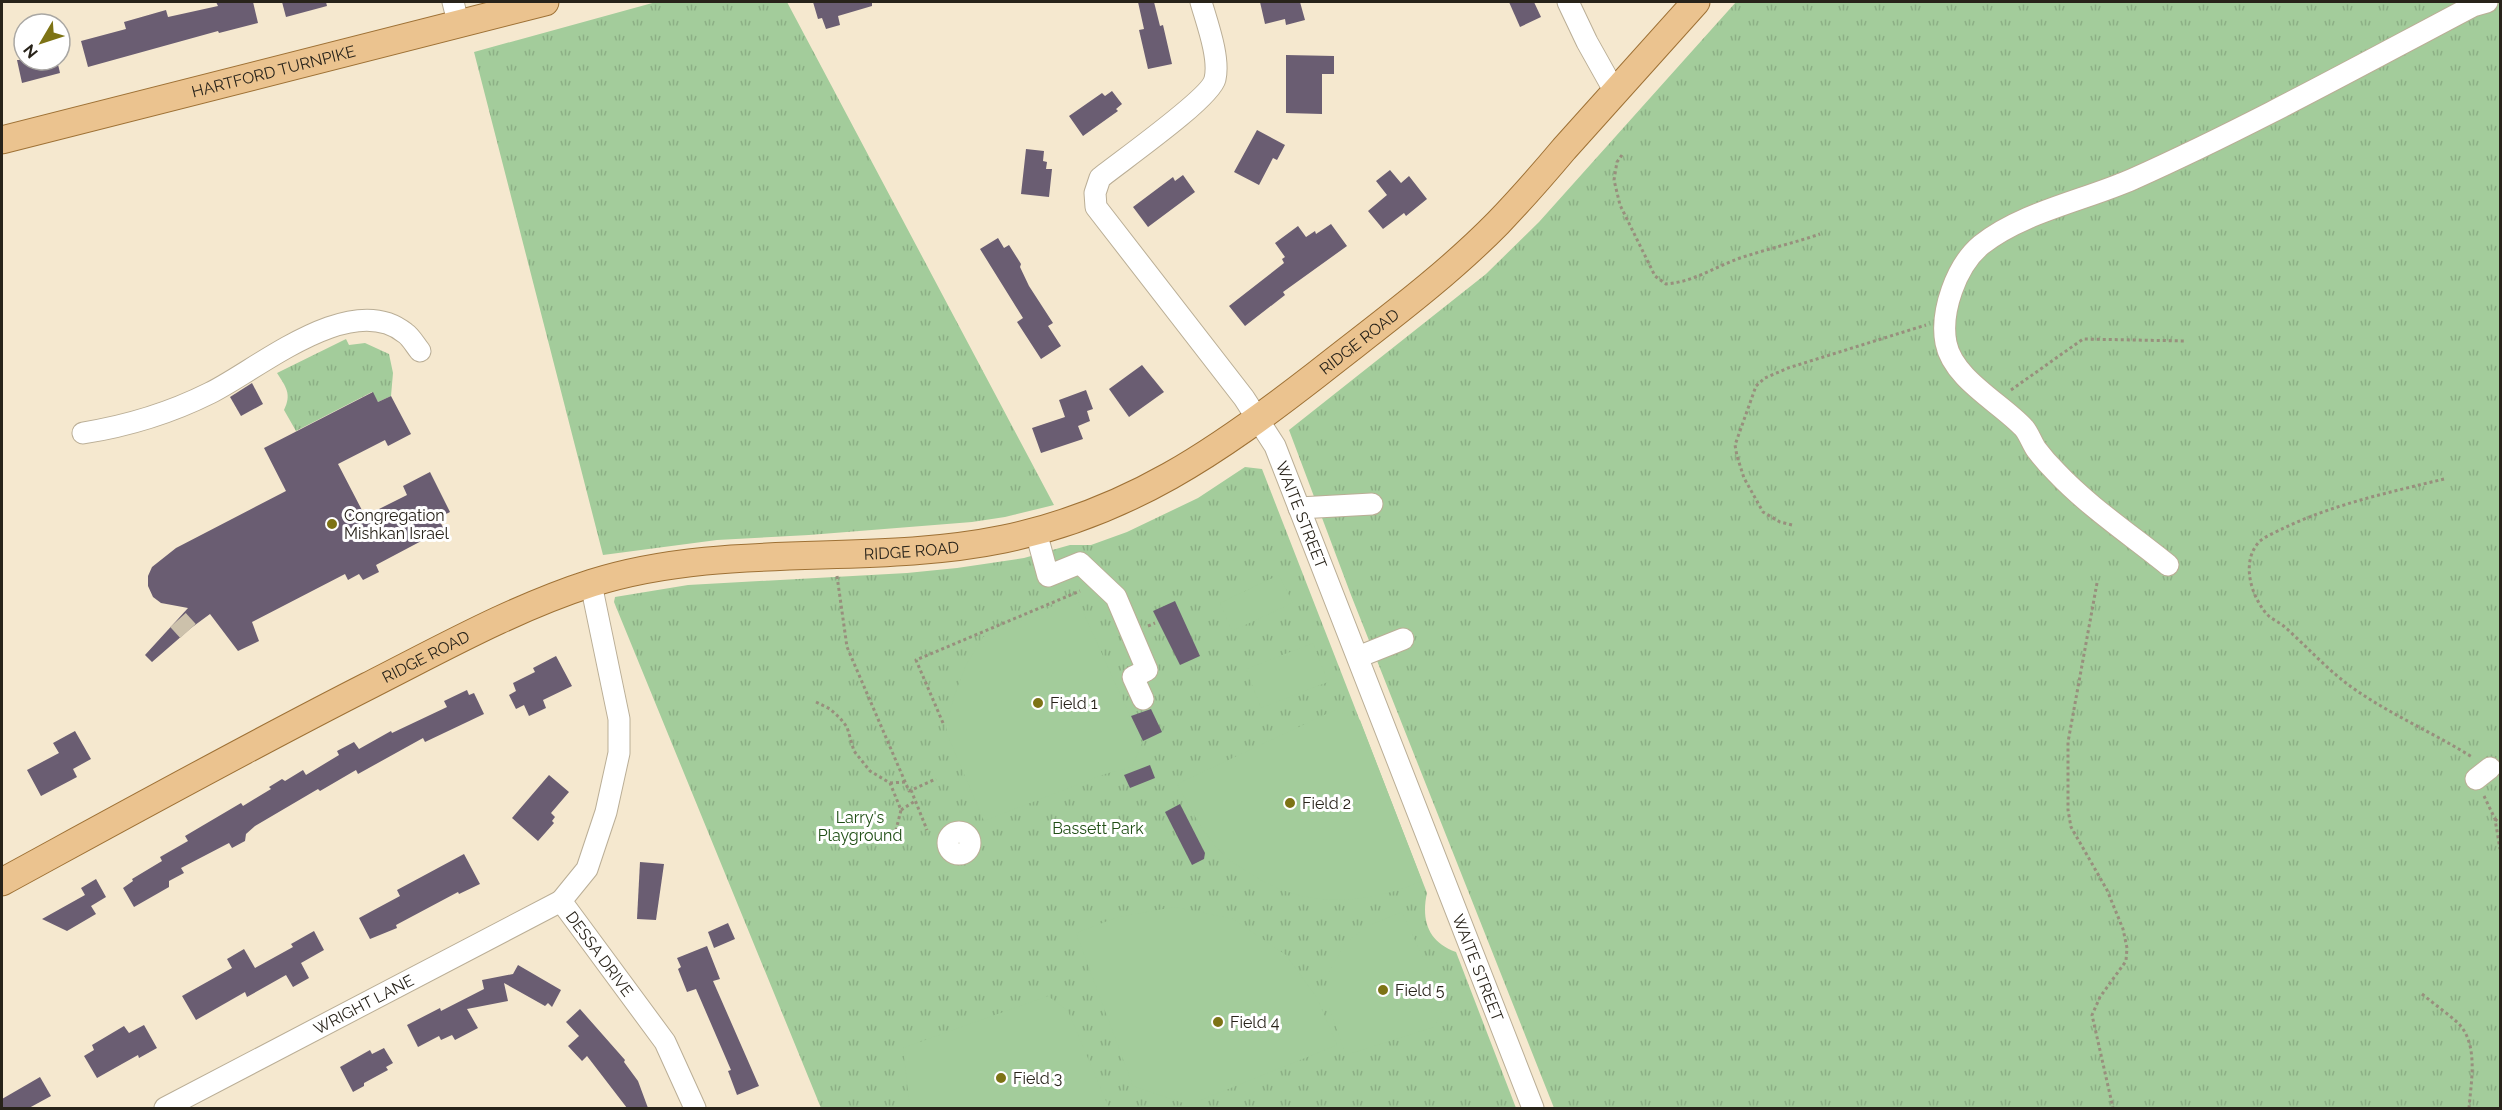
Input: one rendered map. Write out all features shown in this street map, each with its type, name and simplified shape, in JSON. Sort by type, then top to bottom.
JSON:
[{"type":"main road","name":"HARTFORD TURNPIKE","points":[[2,140],[455,12],[545,2]]},
{"type":"main road","name":"RIDGE ROAD","points":[[2,882],[261,741],[402,669],[541,602],[591,584],[629,573],[670,565],[938,548],[987,542],[1036,532],[1074,520],[1150,488],[1224,444],[1258,419],[1427,287],[1470,250],[1500,221],[1696,2]]},
{"type":"street","name":"WAITE STREET","points":[[1201,2],[1217,66],[1215,81],[1197,101],[1100,178],[1095,193],[1096,207],[1134,259],[1239,391],[1275,446],[1533,1108]]},
{"type":"street","points":[[1568,2],[1615,92]]},
{"type":"street","points":[[2168,565],[2077,492],[2037,451],[2025,429],[1953,362],[1946,345],[1946,314],[1960,274],[1980,246],[2003,231],[2057,207],[2132,179],[2294,100],[2473,6],[2487,2]]},
{"type":"street","points":[[83,433],[111,428],[184,406],[213,392],[273,355],[320,330],[341,324],[362,321],[386,323],[405,333],[420,351]]},
{"type":"street","points":[[1299,508],[1372,504]]},
{"type":"street","points":[[1036,532],[1048,576],[1080,563],[1116,597],[1147,670],[1133,677],[1143,699]]},
{"type":"street","name":"DESSA DRIVE","points":[[591,584],[617,709],[620,753],[606,812],[587,868],[561,901],[665,1042],[695,1108]]},
{"type":"street","points":[[1358,657],[1403,639]]},
{"type":"street","name":"WRIGHT LANE","points":[[165,1108],[200,1101],[561,901]]},
{"type":"path","points":[[1622,155],[1617,162],[1614,180],[1620,205],[1655,276],[1666,284],[1681,283],[1741,258],[1820,234]]},
{"type":"path","points":[[1792,525],[1780,522],[1763,512],[1744,477],[1737,456],[1735,445],[1756,386],[1765,378],[1788,368],[1930,324],[1946,314]]},
{"type":"path","points":[[2011,417],[2006,402],[2007,393],[2083,339],[2185,341]]},
{"type":"path","points":[[2444,479],[2377,496],[2299,521],[2277,531],[2261,540],[2250,555],[2250,575],[2254,594],[2266,614],[2285,627],[2316,659],[2375,702],[2483,773]]},
{"type":"path","points":[[837,574],[847,647],[927,830]]},
{"type":"path","points":[[943,723],[916,660],[1101,581]]},
{"type":"path","points":[[2097,583],[2068,742],[2068,810],[2071,827],[2108,890],[2123,929],[2127,948],[2126,961],[2100,997],[2092,1015],[2113,1108]]},
{"type":"path","points":[[816,702],[830,709],[840,718],[847,727],[854,751],[870,771],[890,783],[905,782]]},
{"type":"path","points":[[911,790],[936,779]]},
{"type":"path","points":[[890,783],[901,810],[895,834]]},
{"type":"path","points":[[901,810],[915,801]]},
{"type":"path","points":[[2500,823],[2495,819],[2500,849]]},
{"type":"path","points":[[2422,994],[2460,1025],[2467,1037],[2472,1052],[2469,1108]]},
{"type":"green space","points":[[656,2],[787,2],[1054,505],[1005,517],[972,522],[717,540],[603,555],[474,52]]},
{"type":"green space","points":[[1736,2],[2500,2],[2500,1108],[1554,1108],[1351,595],[1289,430],[1486,274],[1539,222]]},
{"type":"green space","points":[[346,339],[349,345],[365,343],[389,354],[393,373],[391,396],[378,402],[372,392],[296,431],[284,410],[288,395],[277,373]]},
{"type":"green space","name":"Bassett Park","points":[[1245,467],[1262,469],[1427,893],[1425,912],[1429,929],[1446,948],[1456,952],[1516,1108],[821,1108],[614,602],[615,597],[688,585],[907,573],[957,568],[1024,558],[1070,545],[1091,545],[1127,532],[1198,498]]},
{"type":"green space","points":[[1279,575],[1293,603],[1232,631],[1220,603]]},
{"type":"green space","name":"Field 1","points":[[1076,596],[1142,743],[1132,767],[1105,774],[984,821],[947,734],[946,724],[966,665],[983,637]]},
{"type":"green space","points":[[1313,643],[1328,682],[1261,708],[1246,669]]},
{"type":"green space","name":"Field 2","points":[[1335,710],[1360,720],[1422,881],[1378,895],[1356,899],[1311,898],[1290,893],[1269,884],[1225,856],[1204,831],[1177,784]]},
{"type":"green space","name":"Field 4","points":[[1175,907],[1233,919],[1286,955],[1317,998],[1337,1045],[1189,1105],[1133,1086],[1076,933],[1118,917]]},
{"type":"green space","name":"Field 5","points":[[1402,912],[1445,1006],[1434,1027],[1346,1055],[1328,1005],[1328,974],[1346,942],[1370,925]]},
{"type":"green space","name":"Field 3","points":[[1048,996],[1068,1011],[1109,1108],[910,1108],[903,1048]]},
{"type":"building","points":[[216,2],[253,2],[258,23],[219,33],[218,31],[88,67],[81,41],[126,29],[124,22],[166,10],[168,17],[218,6]]},
{"type":"building","points":[[282,2],[326,2],[327,6],[286,17]]},
{"type":"building","points":[[813,2],[872,2],[872,6],[838,16],[840,25],[826,29],[822,18],[818,19]]},
{"type":"building","points":[[1138,2],[1154,2],[1160,26],[1163,25],[1172,64],[1148,69],[1139,30],[1144,29]]},
{"type":"building","points":[[1260,2],[1300,2],[1305,20],[1286,25],[1285,19],[1265,24]]},
{"type":"building","points":[[1509,2],[1534,2],[1541,17],[1520,27]]},
{"type":"building","points":[[1286,55],[1334,56],[1334,74],[1322,74],[1322,114],[1286,113]]},
{"type":"building","points":[[20,72],[60,72],[60,73],[22,83]]},
{"type":"building","points":[[1112,91],[1122,104],[1116,109],[1118,111],[1083,136],[1069,116],[1102,93],[1105,96]]},
{"type":"building","points":[[1257,130],[1285,145],[1277,160],[1273,158],[1259,185],[1234,172]]},
{"type":"building","points":[[1026,149],[1044,151],[1043,161],[1047,162],[1046,169],[1052,169],[1049,197],[1021,194]]},
{"type":"building","points":[[1390,170],[1401,183],[1409,176],[1427,199],[1406,216],[1404,213],[1383,229],[1368,211],[1387,195],[1376,181]]},
{"type":"building","points":[[1183,175],[1195,192],[1148,227],[1133,207],[1173,177],[1175,181]]},
{"type":"building","points":[[1331,224],[1347,246],[1283,292],[1285,295],[1245,326],[1229,306],[1284,263],[1282,259],[1285,257],[1275,243],[1298,226],[1306,237],[1315,231],[1316,234]]},
{"type":"building","points":[[998,238],[1004,248],[1009,245],[1021,264],[1020,267],[1029,286],[1053,323],[1048,326],[1061,346],[1041,359],[1017,322],[1023,318],[980,249]]},
{"type":"building","points":[[1142,365],[1164,392],[1129,417],[1109,389]]},
{"type":"building","points":[[252,383],[263,404],[241,416],[230,397]]},
{"type":"building","points":[[1086,390],[1093,409],[1087,411],[1090,421],[1078,426],[1083,439],[1041,453],[1032,428],[1065,417],[1059,400]]},
{"type":"building","name":"Congregation Mishkan Israel","points":[[373,392],[378,402],[391,396],[411,434],[388,446],[385,440],[338,464],[365,516],[407,495],[403,486],[430,472],[450,512],[438,518],[444,529],[376,565],[379,572],[363,580],[359,574],[348,580],[345,574],[252,622],[259,641],[238,651],[210,614],[152,662],[145,655],[188,608],[161,603],[153,597],[148,586],[148,576],[152,567],[176,548],[286,491],[264,448]]},
{"type":"building","points":[[1175,601],[1200,656],[1180,665],[1153,611]]},
{"type":"building","points":[[556,656],[572,686],[543,700],[546,708],[529,716],[524,705],[516,709],[509,695],[516,691],[513,683],[535,672],[533,668]]},
{"type":"building","points":[[467,690],[469,695],[474,693],[484,714],[425,742],[423,738],[358,774],[356,770],[320,791],[318,789],[255,826],[246,834],[245,841],[232,848],[229,843],[181,868],[184,873],[169,881],[169,887],[134,907],[123,888],[133,881],[132,879],[162,861],[160,857],[188,841],[185,836],[241,803],[243,806],[271,789],[269,787],[282,779],[285,781],[303,770],[306,775],[339,755],[337,751],[354,742],[359,749],[391,731],[392,733],[447,707],[444,701]]},
{"type":"building","points":[[1151,709],[1162,732],[1143,741],[1131,716]]},
{"type":"building","points":[[75,731],[91,759],[73,769],[77,777],[41,796],[27,770],[59,753],[53,743]]},
{"type":"building","points":[[1150,765],[1155,778],[1130,788],[1124,775]]},
{"type":"building","points":[[549,775],[569,792],[551,813],[555,817],[552,821],[554,823],[538,841],[512,818]]},
{"type":"building","points":[[1180,804],[1205,853],[1204,859],[1192,865],[1165,812]]},
{"type":"building","points":[[464,854],[480,884],[459,894],[458,892],[396,925],[397,928],[370,939],[359,918],[400,896],[397,890]]},
{"type":"building","points":[[640,862],[664,864],[656,920],[637,919]]},
{"type":"building","points":[[96,879],[106,897],[91,906],[96,914],[67,931],[42,919],[85,895],[81,888]]},
{"type":"building","points":[[728,923],[735,939],[714,948],[708,932]]},
{"type":"building","points":[[314,931],[324,950],[301,963],[309,978],[293,987],[286,975],[247,997],[245,992],[196,1020],[182,996],[232,968],[227,959],[244,949],[255,968],[293,947],[291,944]]},
{"type":"building","points":[[707,946],[720,979],[713,981],[759,1086],[737,1095],[728,1071],[731,1070],[696,989],[687,992],[678,969],[681,967],[677,958]]},
{"type":"building","points":[[518,965],[561,990],[552,1007],[548,1003],[545,1006],[504,983],[508,1001],[467,1009],[478,1028],[455,1040],[452,1035],[441,1040],[439,1036],[418,1047],[407,1025],[484,989],[482,980],[513,974]]},
{"type":"building","points":[[580,1009],[625,1060],[624,1062],[638,1081],[648,1108],[627,1108],[587,1056],[582,1061],[568,1046],[579,1036],[566,1022]]},
{"type":"building","points":[[144,1025],[157,1048],[139,1058],[138,1055],[97,1078],[84,1056],[94,1050],[92,1045],[124,1026],[129,1033]]},
{"type":"building","points":[[384,1048],[393,1063],[386,1067],[388,1070],[353,1092],[340,1067],[370,1050],[372,1054]]},
{"type":"building","points":[[40,1077],[51,1096],[29,1108],[2,1108],[2,1099]]},
{"type":"tunnel","points":[[178,620],[188,631]]},
{"type":"place","name":"Congregation Mishkan Israel","points":[[332,524]]},
{"type":"place","name":"Field 1","points":[[1038,703]]},
{"type":"place","name":"Field 2","points":[[1290,803]]},
{"type":"place","name":"Field 5","points":[[1383,990]]},
{"type":"place","name":"Field 4","points":[[1218,1022]]},
{"type":"place","name":"Field 3","points":[[1001,1078]]},
{"type":"park label","name":"Larry's Playground","points":[[860,826]]}]
